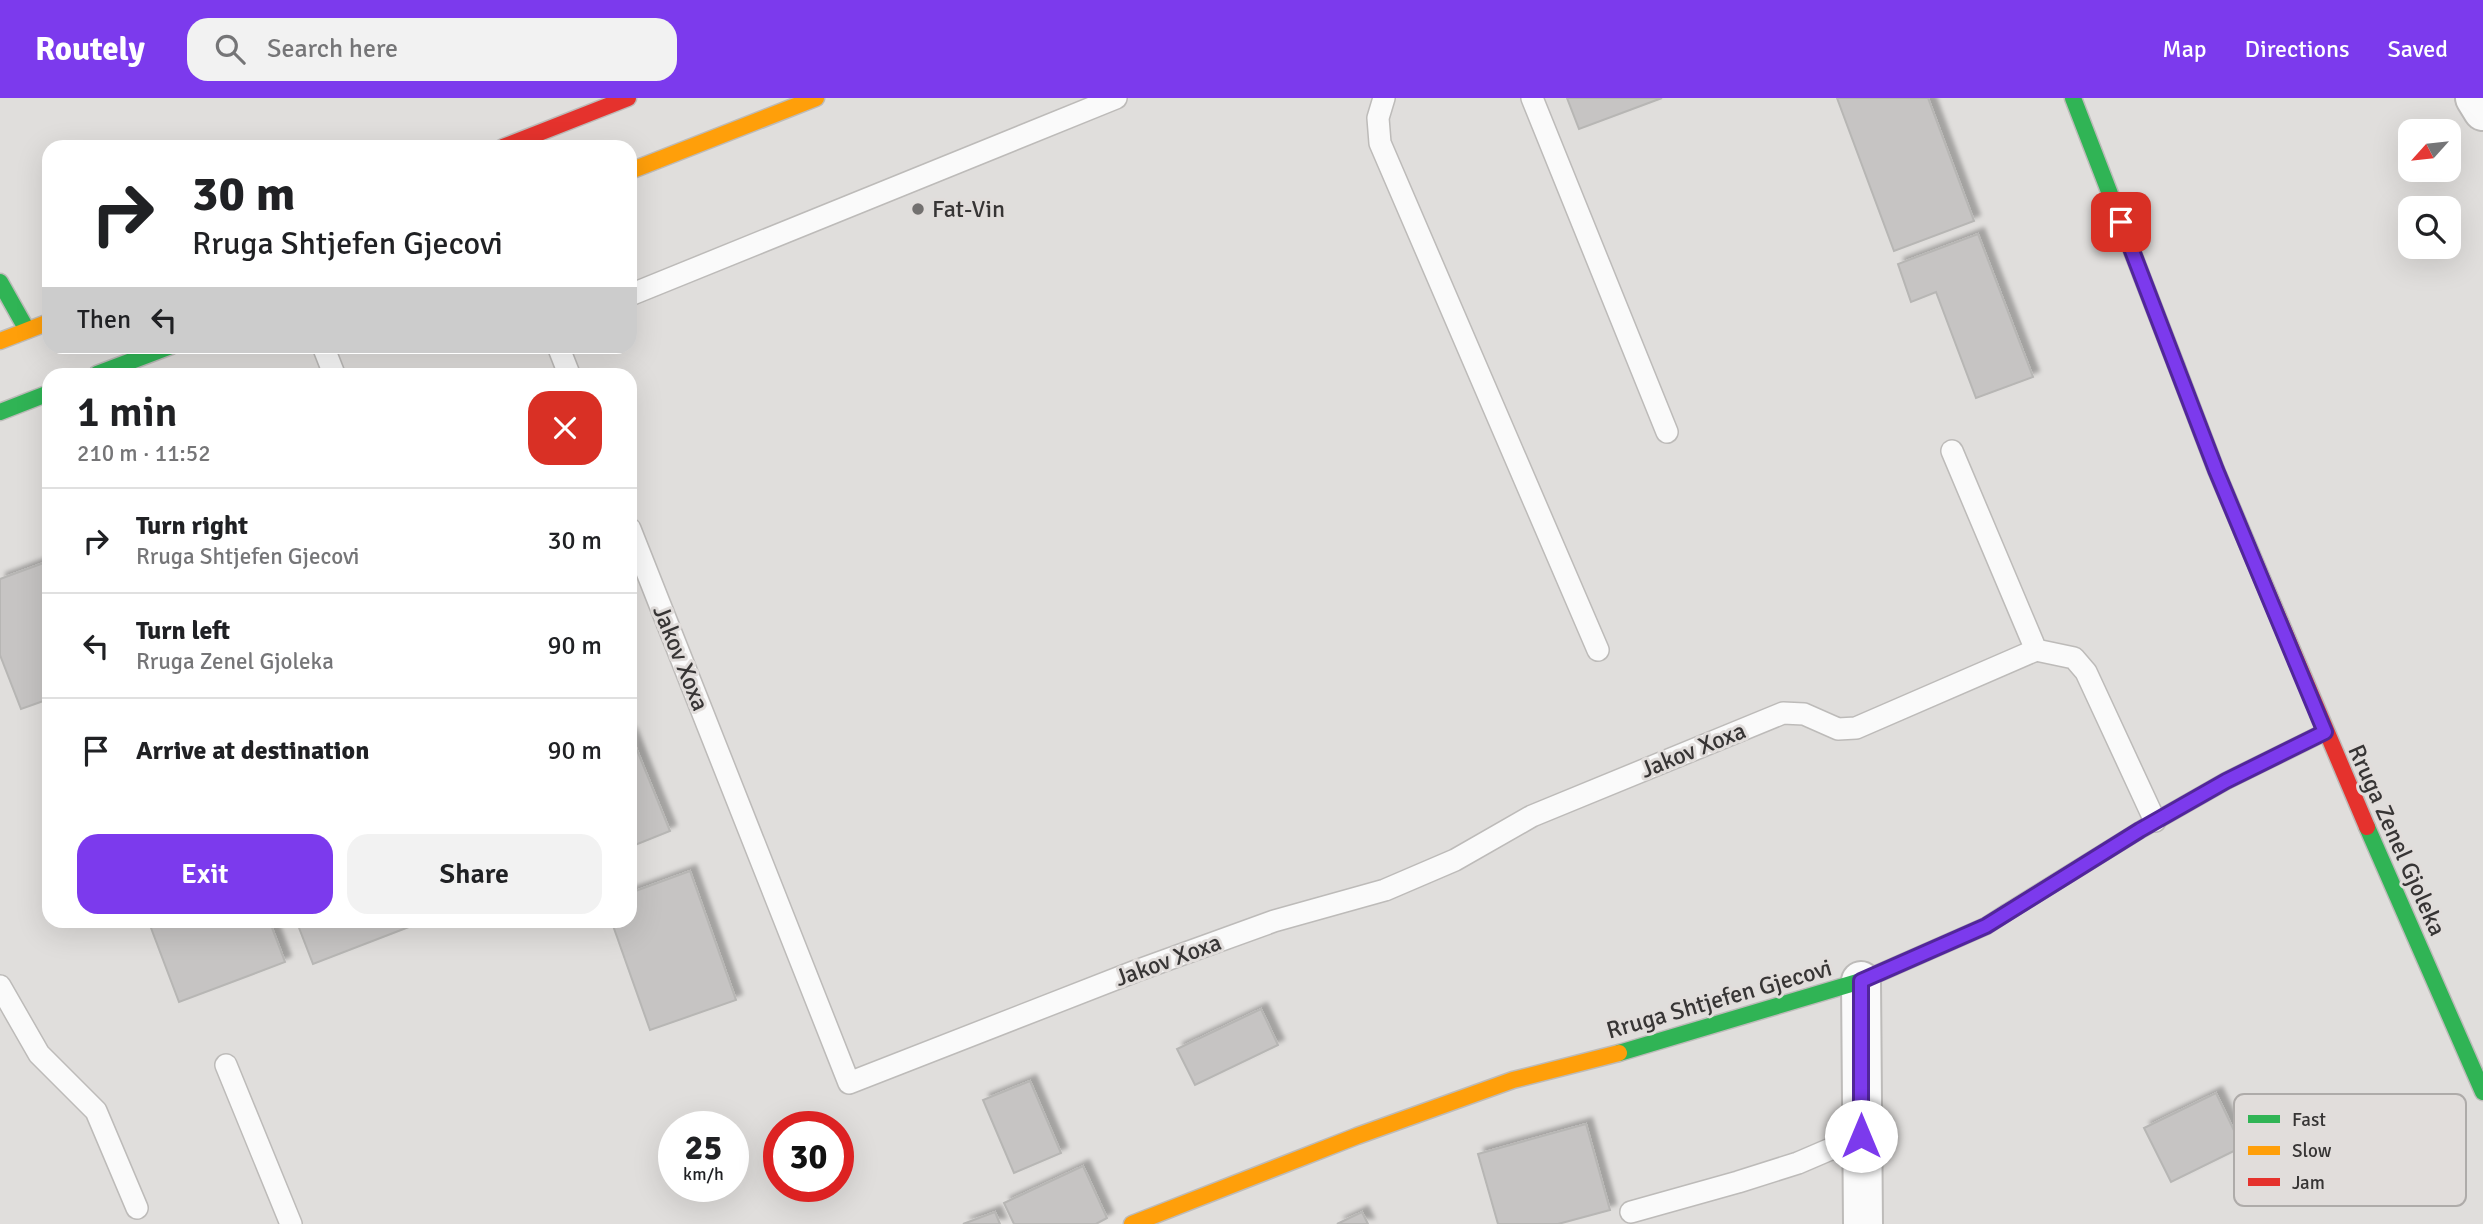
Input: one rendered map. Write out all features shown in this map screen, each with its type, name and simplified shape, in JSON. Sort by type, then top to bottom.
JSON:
[{"type":"street","points":[[521,140],[628,98]]},
{"type":"street","points":[[637,168],[816,98]]},
{"type":"street","name":"Rruga Zenel Gjoleka","points":[[2073,98],[2216,470],[2325,732],[2483,1092]]},
{"type":"street","points":[[2475,98],[2483,111]]},
{"type":"street","points":[[0,282],[27,330]]},
{"type":"street","points":[[0,341],[42,325]]},
{"type":"street","points":[[113,368],[150,354]]},
{"type":"street","points":[[0,412],[42,396]]},
{"type":"street","name":"Rruga Shtjefen Gjecovi","points":[[1132,1224],[1357,1136],[1513,1080],[1630,1050],[1861,981],[1986,926],[2155,821],[2226,781],[2325,732]]},
{"type":"street","points":[[1861,981],[1863,1224]]},
{"type":"lane","points":[[637,292],[1116,98]]},
{"type":"lane","points":[[1384,98],[1378,118],[1380,143],[1598,650]]},
{"type":"lane","points":[[1532,98],[1667,432]]},
{"type":"lane","points":[[1952,451],[2036,650],[2074,658],[2085,673],[2155,821]]},
{"type":"lane","name":"Jakov Xoxa","points":[[637,547],[849,1083],[1136,971],[1274,921],[1385,890],[1455,860],[1532,816],[1783,713],[1804,714],[1838,729],[1856,728],[2036,650]]},
{"type":"lane","points":[[0,986],[39,1054],[96,1111],[137,1208]]},
{"type":"lane","points":[[226,1065],[291,1224]]},
{"type":"lane","points":[[1631,1212],[1798,1163],[1861,1136]]},
{"type":"building","points":[[1567,98],[1662,98],[1579,129]]},
{"type":"building","points":[[1837,98],[1928,98],[1974,221],[1894,251]]},
{"type":"building","points":[[1978,234],[2033,377],[1976,398],[1936,292],[1911,302],[1898,264]]},
{"type":"building","points":[[42,564],[42,702],[21,709],[0,655],[0,579]]},
{"type":"building","points":[[637,750],[670,831],[637,844]]},
{"type":"building","points":[[690,871],[736,1000],[650,1030],[614,928],[637,928],[637,890]]},
{"type":"building","points":[[151,928],[272,928],[285,962],[179,1002]]},
{"type":"building","points":[[299,928],[406,928],[313,964]]},
{"type":"building","points":[[1261,1009],[1278,1045],[1195,1085],[1177,1049]]},
{"type":"building","points":[[1030,1081],[1061,1153],[1014,1173],[983,1100]]},
{"type":"building","points":[[2216,1093],[2234,1130],[2234,1151],[2171,1182],[2144,1128]]},
{"type":"building","points":[[1586,1124],[1610,1210],[1558,1224],[1498,1224],[1478,1154]]},
{"type":"building","points":[[1083,1166],[1107,1218],[1096,1224],[1014,1224],[1004,1203]]},
{"type":"building","points":[[995,1212],[1000,1224],[963,1224]]},
{"type":"building","points":[[1362,1212],[1368,1224],[1337,1224]]},
{"type":"traffic: fast","points":[[2073,98],[2176,365]]},
{"type":"traffic: fast","points":[[0,282],[27,330]]},
{"type":"traffic: fast","points":[[113,368],[150,354]]},
{"type":"traffic: fast","points":[[0,412],[42,396]]},
{"type":"traffic: fast","points":[[2367,827],[2483,1092]]},
{"type":"traffic: fast","points":[[1619,1053],[1861,981],[1986,926],[2006,913]]},
{"type":"traffic: slow","points":[[637,168],[816,98]]},
{"type":"traffic: slow","points":[[0,341],[42,325]]},
{"type":"traffic: slow","points":[[1132,1224],[1357,1136],[1513,1080],[1619,1053]]},
{"type":"traffic: jam","points":[[521,140],[628,98]]},
{"type":"traffic: jam","points":[[2176,365],[2216,470],[2367,827]]},
{"type":"traffic: jam","points":[[2006,913],[2140,830],[2226,781],[2325,732]]},
{"type":"place","name":"Fat-Vin","points":[[918,209]]},
{"type":"route","points":[[1861,1136],[1861,981],[1986,926],[2140,830],[2226,781],[2325,732],[2216,470],[2121,222]]}]
